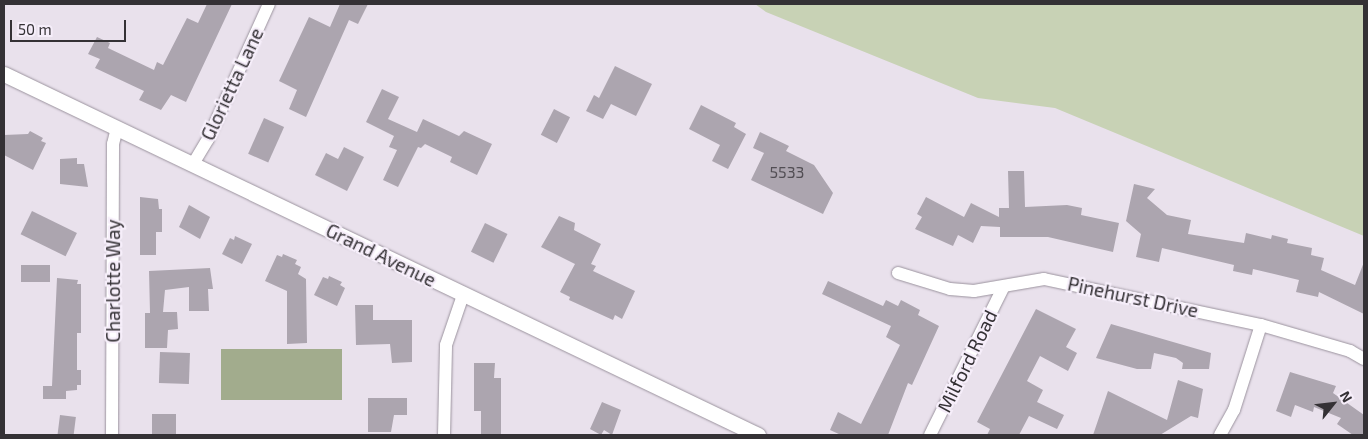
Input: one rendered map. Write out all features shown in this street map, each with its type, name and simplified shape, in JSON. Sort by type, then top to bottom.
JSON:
[{"type":"street","name":"Glorietta Lane","points":[[193,164],[208,139],[269,4]]},
{"type":"street","name":"Grand Avenue","points":[[4,74],[758,435]]},
{"type":"street","name":"Charlotte Way","points":[[112,435],[113,144],[117,128]]},
{"type":"street","name":"Pinehurst Drive","points":[[898,273],[950,289],[974,291],[1003,288],[1044,279],[1261,325],[1350,351],[1364,359]]},
{"type":"street","name":"Milford Road","points":[[930,435],[1003,288]]},
{"type":"street","points":[[444,435],[446,346],[463,295]]},
{"type":"street","points":[[1220,435],[1234,410],[1261,325]]},
{"type":"green space","points":[[755,4],[1364,4],[1364,236],[1055,108],[978,98],[766,12]]},
{"type":"green space","points":[[221,349],[342,349],[342,400],[221,400]]},
{"type":"building","points":[[207,4],[232,4],[186,102],[171,95],[161,110],[139,100],[144,91],[95,68],[100,59],[88,54],[97,37],[110,43],[108,48],[154,70],[157,62],[163,65],[187,18],[198,23]]},
{"type":"building","points":[[340,4],[368,4],[358,24],[349,20],[306,117],[289,109],[297,90],[279,81],[309,17],[330,27]]},
{"type":"building","points":[[615,66],[652,84],[636,116],[611,104],[603,119],[586,111],[594,95],[599,98]]},
{"type":"building","points":[[382,89],[399,97],[388,119],[417,132],[423,119],[459,136],[464,131],[492,144],[477,175],[450,162],[452,157],[425,144],[421,148],[418,147],[398,187],[383,180],[397,150],[389,147],[394,136],[366,122]]},
{"type":"building","points":[[701,105],[736,123],[734,127],[746,134],[728,169],[712,161],[720,145],[689,129]]},
{"type":"building","points":[[554,109],[570,117],[557,143],[541,135]]},
{"type":"building","points":[[264,118],[284,127],[268,163],[248,154]]},
{"type":"building","points":[[30,131],[43,138],[41,141],[46,143],[33,170],[4,155],[4,135],[28,134]]},
{"type":"building","points":[[760,132],[789,146],[786,151],[814,165],[833,193],[823,214],[751,180],[764,153],[753,148]]},
{"type":"building","points":[[344,147],[364,157],[347,191],[315,175],[326,153],[338,159]]},
{"type":"building","points":[[77,158],[77,164],[84,164],[88,187],[60,184],[60,159]]},
{"type":"building","points":[[1008,171],[1024,171],[1025,207],[1067,205],[1082,208],[1081,215],[1119,223],[1113,252],[1048,237],[1000,237],[1000,227],[981,226],[973,243],[958,235],[953,246],[915,229],[922,217],[917,214],[926,197],[964,217],[971,203],[999,217],[999,208],[1009,208]]},
{"type":"building","points":[[1134,184],[1155,189],[1147,198],[1167,215],[1191,220],[1188,234],[1244,243],[1246,233],[1271,239],[1272,235],[1288,239],[1287,243],[1312,248],[1311,255],[1324,258],[1321,270],[1355,285],[1364,262],[1364,314],[1319,292],[1318,297],[1296,292],[1299,280],[1253,269],[1252,275],[1233,271],[1234,265],[1162,248],[1159,262],[1136,257],[1141,234],[1126,221]]},
{"type":"building","points":[[140,197],[158,199],[159,209],[162,209],[162,232],[156,232],[156,255],[140,255]]},
{"type":"building","points":[[189,205],[210,217],[200,239],[179,227]]},
{"type":"building","points":[[32,211],[77,233],[66,256],[21,234]]},
{"type":"building","points":[[559,216],[575,223],[574,230],[601,244],[591,264],[596,266],[593,271],[635,291],[622,319],[615,315],[613,320],[569,300],[570,297],[560,292],[575,264],[541,247]]},
{"type":"building","points":[[485,223],[507,234],[493,263],[471,252]]},
{"type":"building","points":[[235,236],[252,244],[242,264],[222,254],[230,238],[234,240]]},
{"type":"building","points":[[283,254],[297,260],[295,264],[301,267],[298,274],[306,279],[307,343],[287,344],[287,291],[265,281],[277,255],[282,257]]},
{"type":"building","points":[[21,265],[50,265],[50,282],[21,282]]},
{"type":"building","points":[[210,268],[213,289],[208,289],[209,311],[189,311],[189,287],[165,290],[163,312],[177,312],[178,329],[168,330],[167,348],[145,348],[145,313],[150,313],[149,271]]},
{"type":"building","points":[[329,276],[342,282],[340,285],[345,288],[337,306],[314,295],[323,277],[328,279]]},
{"type":"building","points":[[57,278],[78,280],[77,284],[81,284],[81,333],[77,333],[77,370],[81,370],[81,385],[77,385],[77,390],[66,391],[66,399],[43,399],[43,386],[52,386]]},
{"type":"building","points":[[828,281],[883,306],[886,300],[898,306],[901,300],[920,310],[918,315],[939,326],[912,385],[908,383],[888,435],[841,435],[830,430],[838,412],[861,424],[900,345],[886,337],[891,326],[822,294]]},
{"type":"building","points":[[355,305],[373,305],[373,320],[412,320],[412,362],[392,363],[390,344],[356,345]]},
{"type":"building","points":[[1036,309],[1076,329],[1066,347],[1077,353],[1068,371],[1040,356],[1027,381],[1043,390],[1037,402],[1064,415],[1057,429],[1029,416],[1019,435],[987,435],[990,429],[977,422]]},
{"type":"building","points":[[1111,324],[1211,353],[1209,369],[1182,369],[1183,363],[1176,358],[1154,353],[1151,369],[1137,369],[1096,358]]},
{"type":"building","points":[[160,352],[190,353],[189,384],[159,383]]},
{"type":"building","points":[[474,363],[495,363],[494,378],[501,378],[501,435],[481,435],[481,411],[474,411]]},
{"type":"building","points":[[1290,372],[1336,386],[1333,393],[1364,415],[1364,435],[1353,435],[1337,424],[1341,418],[1314,407],[1313,412],[1295,405],[1291,417],[1276,411]]},
{"type":"building","points":[[1178,380],[1203,389],[1198,418],[1191,416],[1160,435],[1093,435],[1108,391],[1167,420]]},
{"type":"building","points":[[368,398],[407,398],[407,415],[394,415],[391,432],[368,432]]},
{"type":"building","points":[[602,402],[621,410],[612,435],[604,430],[601,435],[590,429]]},
{"type":"building","points":[[152,414],[176,414],[176,435],[152,435]]},
{"type":"building","points":[[60,415],[76,417],[74,435],[58,435]]}]
